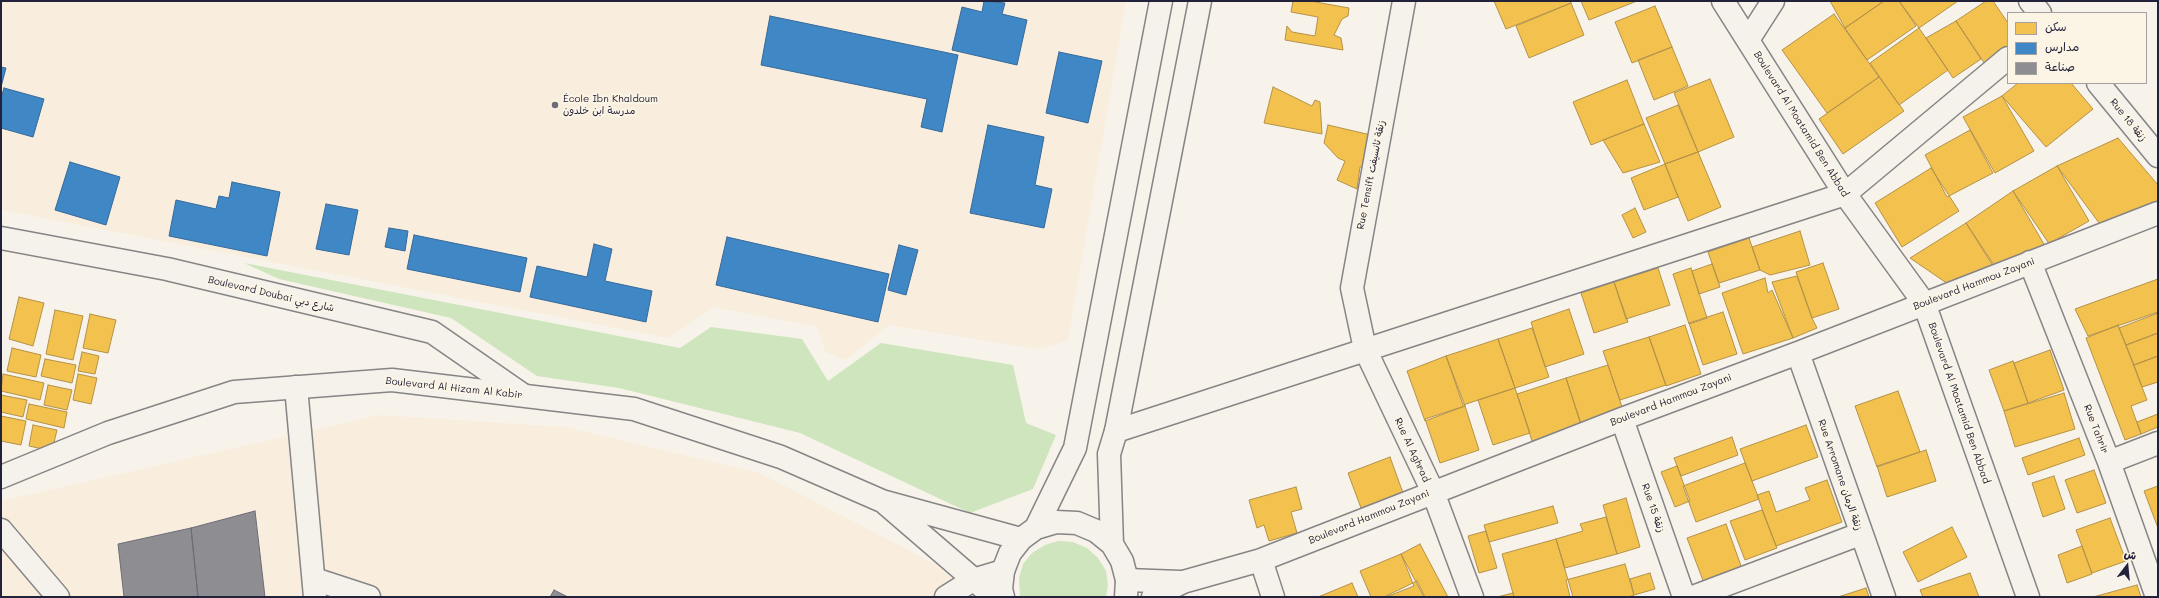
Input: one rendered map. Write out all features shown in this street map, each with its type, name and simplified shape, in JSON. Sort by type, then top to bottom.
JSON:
[{"type":"street","points":[[1003,597],[1001,589],[1003,570],[1010,553],[1029,533],[1075,448],[1161,1]]},
{"type":"street","points":[[1112,544],[1109,454],[1116,431],[1200,1]]},
{"type":"street","name":"Rue Tensift زنقة تانسيفت","points":[[1365,349],[1355,309],[1352,281],[1404,1]]},
{"type":"street","name":"Boulevard Al Moatamid Ben Abbad","points":[[1723,1],[1844,194],[1924,303],[2028,597]]},
{"type":"street","points":[[1748,40],[1773,1]]},
{"type":"street","points":[[2030,1],[2039,12]]},
{"type":"street","points":[[1116,431],[1844,194],[2007,59]]},
{"type":"street","name":"Rue 18 زنقة","points":[[2099,84],[2158,156]]},
{"type":"street","name":"Boulevard Hammou Zayani","points":[[1183,582],[1261,560],[1432,492],[1798,353],[2158,213]]},
{"type":"street","name":"Boulevard Doubai شارع دبي","points":[[1,238],[167,270],[432,332],[523,395]]},
{"type":"street","name":"Rue Tahrir","points":[[2030,262],[2109,462],[2157,597]]},
{"type":"street","name":"Rue Al Aghrad","points":[[1365,349],[1432,492],[1472,597]]},
{"type":"street","name":"Rue Arromane زنقة الرمان","points":[[1798,353],[1860,534],[1884,597]]},
{"type":"street","name":"Boulevard Al Hizam Al Kabir","points":[[1,477],[108,433],[234,392],[296,386],[392,380],[634,409],[781,457],[882,501],[1029,533]]},
{"type":"street","points":[[296,386],[314,588],[369,597]]},
{"type":"street","name":"Rue 15 زنقة","points":[[1622,419],[1684,597]]},
{"type":"street","points":[[2109,462],[2158,443]]},
{"type":"street","name":"Boulevard Al Hizam Al Kabir","points":[[882,501],[994,597]]},
{"type":"street","points":[[1029,533],[1056,522],[1077,523],[1096,531],[1112,544],[1122,561],[1126,589],[1183,582]]},
{"type":"street","points":[[1,530],[58,597]]},
{"type":"street","points":[[1693,597],[1860,534]]},
{"type":"street","points":[[1261,560],[1273,597]]},
{"type":"street","points":[[946,597],[973,580],[1003,570]]},
{"type":"street","points":[[1153,597],[1183,582]]},
{"type":"shaded area","name":"École Ibn Khaldoum مدرسة ابن خلدون","points":[[1,1],[1126,1],[1068,341],[1037,349],[889,325],[846,360],[825,352],[817,327],[713,307],[668,338],[1,210]]},
{"type":"shaded area","points":[[380,415],[565,427],[760,473],[937,565],[970,597],[1,597],[1,501]]},
{"type":"green space","points":[[244,263],[680,348],[711,327],[802,339],[828,381],[881,343],[1013,365],[1026,423],[1056,435],[1033,489],[970,513],[800,433],[619,388],[537,376],[451,318],[279,279]]},
{"type":"green space","points":[[1058,541],[1073,542],[1087,548],[1098,558],[1106,571],[1108,585],[1106,597],[1020,597],[1019,578],[1023,564],[1032,553],[1045,545]]},
{"type":"building: سكن","points":[[1293,1],[1310,1],[1349,8],[1348,16],[1342,19],[1334,35],[1341,38],[1343,50],[1285,40],[1287,26],[1292,32],[1315,36],[1318,17],[1291,12]]},
{"type":"building: سكن","points":[[1494,1],[1570,1],[1571,3],[1506,29]]},
{"type":"building: سكن","points":[[1581,1],[1637,1],[1589,20]]},
{"type":"building: سكن","points":[[1830,1],[1884,1],[1845,28]]},
{"type":"building: سكن","points":[[1884,1],[1899,1],[1916,26],[1867,60],[1845,28]]},
{"type":"building: سكن","points":[[1899,1],[1958,1],[1919,28]]},
{"type":"building: سكن","points":[[1986,1],[1993,1],[2007,22],[2007,50],[1985,64],[1956,21]]},
{"type":"building: سكن","points":[[1571,3],[1584,35],[1529,58],[1516,26]]},
{"type":"building: سكن","points":[[1655,6],[1672,47],[1632,63],[1615,22]]},
{"type":"building: سكن","points":[[1834,14],[1879,77],[1827,113],[1782,50]]},
{"type":"building: سكن","points":[[1956,21],[1981,59],[1953,78],[1926,38]]},
{"type":"building: سكن","points":[[1919,28],[1948,70],[1899,105],[1870,63]]},
{"type":"building: سكن","points":[[1672,47],[1688,86],[1654,100],[1638,60]]},
{"type":"building: سكن","points":[[1879,77],[1904,111],[1843,154],[1819,119]]},
{"type":"building: سكن","points":[[1710,79],[1734,137],[1698,152],[1674,93]]},
{"type":"building: سكن","points":[[1627,80],[1644,124],[1591,145],[1573,102]]},
{"type":"building: سكن","points":[[2017,84],[2072,84],[2093,109],[2046,147],[2002,96]]},
{"type":"building: سكن","points":[[1273,87],[1312,106],[1315,100],[1320,102],[1322,134],[1264,123]]},
{"type":"building: سكن","points":[[2002,96],[2034,151],[1995,173],[1963,117]]},
{"type":"building: سكن","points":[[1678,105],[1698,152],[1665,164],[1646,118]]},
{"type":"building: سكن","points":[[1644,124],[1660,162],[1623,173],[1603,140]]},
{"type":"building: سكن","points":[[1328,125],[1371,135],[1365,166],[1360,167],[1357,189],[1337,180],[1345,161],[1338,158],[1324,143]]},
{"type":"building: سكن","points":[[1970,130],[1993,173],[1947,197],[1925,155]]},
{"type":"building: سكن","points":[[2118,138],[2158,185],[2158,204],[2102,227],[2057,166]]},
{"type":"building: سكن","points":[[1698,152],[1721,207],[1688,221],[1665,164]]},
{"type":"building: سكن","points":[[1665,164],[1678,197],[1644,210],[1631,178]]},
{"type":"building: سكن","points":[[2057,166],[2089,221],[2045,246],[2013,191]]},
{"type":"building: سكن","points":[[1931,168],[1959,211],[1902,247],[1875,203]]},
{"type":"building: سكن","points":[[2013,191],[2050,245],[2002,277],[1966,223]]},
{"type":"building: سكن","points":[[1635,208],[1646,232],[1633,238],[1622,215]]},
{"type":"building: سكن","points":[[1966,223],[1995,269],[1948,284],[1910,258]]},
{"type":"building: سكن","points":[[1800,231],[1810,265],[1770,275],[1760,270],[1752,247]]},
{"type":"building: سكن","points":[[1749,238],[1760,270],[1719,283],[1708,252]]},
{"type":"building: سكن","points":[[1823,263],[1839,309],[1812,318],[1796,272]]},
{"type":"building: سكن","points":[[1712,264],[1720,287],[1699,294],[1692,271]]},
{"type":"building: سكن","points":[[1658,268],[1670,305],[1626,319],[1614,282]]},
{"type":"building: سكن","points":[[1691,268],[1707,318],[1689,324],[1673,274]]},
{"type":"building: سكن","points":[[1797,276],[1817,328],[1793,338],[1772,282]]},
{"type":"building: سكن","points":[[1765,278],[1768,293],[1772,290],[1793,338],[1743,354],[1722,293]]},
{"type":"building: سكن","points":[[2158,279],[2158,312],[2088,336],[2075,309]]},
{"type":"building: سكن","points":[[1614,282],[1628,322],[1594,333],[1581,293]]},
{"type":"building: سكن","points":[[19,297],[44,303],[33,346],[9,339]]},
{"type":"building: سكن","points":[[1569,309],[1584,354],[1545,367],[1531,322]]},
{"type":"building: سكن","points":[[55,310],[83,316],[73,360],[46,354]]},
{"type":"building: سكن","points":[[1723,312],[1737,354],[1703,365],[1689,323]]},
{"type":"building: سكن","points":[[2158,313],[2158,333],[2126,345],[2119,328]]},
{"type":"building: سكن","points":[[90,314],[116,320],[108,353],[83,348]]},
{"type":"building: سكن","points":[[1685,325],[1701,374],[1666,386],[1649,337]]},
{"type":"building: سكن","points":[[2118,325],[2147,400],[2131,406],[2141,434],[2125,440],[2086,338]]},
{"type":"building: سكن","points":[[1532,328],[1549,377],[1515,388],[1498,339]]},
{"type":"building: سكن","points":[[2158,333],[2158,356],[2134,365],[2126,345]]},
{"type":"building: سكن","points":[[1649,337],[1666,385],[1620,400],[1603,351]]},
{"type":"building: سكن","points":[[1498,339],[1515,388],[1463,405],[1446,356]]},
{"type":"building: سكن","points":[[12,348],[41,355],[36,377],[7,371]]},
{"type":"building: سكن","points":[[2050,350],[2064,390],[2028,403],[2014,363]]},
{"type":"building: سكن","points":[[82,352],[99,356],[95,374],[78,371]]},
{"type":"building: سكن","points":[[1446,356],[1465,406],[1425,421],[1407,371]]},
{"type":"building: سكن","points":[[2158,356],[2158,382],[2142,387],[2134,365]]},
{"type":"building: سكن","points":[[45,359],[76,365],[72,383],[41,376]]},
{"type":"building: سكن","points":[[2013,361],[2028,403],[2004,411],[1989,370]]},
{"type":"building: سكن","points":[[1608,365],[1623,410],[1581,424],[1566,378]]},
{"type":"building: سكن","points":[[3,374],[44,383],[40,400],[1,391]]},
{"type":"building: سكن","points":[[78,374],[97,378],[91,404],[73,400]]},
{"type":"building: سكن","points":[[1566,378],[1581,425],[1532,441],[1517,394]]},
{"type":"building: سكن","points":[[48,385],[72,390],[67,410],[44,405]]},
{"type":"building: سكن","points":[[1515,388],[1530,433],[1493,445],[1478,400]]},
{"type":"building: سكن","points":[[1898,391],[1920,452],[1877,467],[1855,406]]},
{"type":"building: سكن","points":[[2064,393],[2075,429],[2015,447],[2004,411]]},
{"type":"building: سكن","points":[[1,395],[27,400],[23,417],[1,412]]},
{"type":"building: سكن","points":[[29,404],[67,412],[64,428],[26,419]]},
{"type":"building: سكن","points":[[1465,406],[1479,450],[1440,463],[1425,419]]},
{"type":"building: سكن","points":[[2158,414],[2158,427],[2141,434],[2137,422]]},
{"type":"building: سكن","points":[[1,416],[26,421],[21,445],[1,441]]},
{"type":"building: سكن","points":[[33,425],[57,430],[52,451],[29,446]]},
{"type":"building: سكن","points":[[1806,425],[1818,457],[1752,481],[1740,449]]},
{"type":"building: سكن","points":[[1732,437],[1738,455],[1681,476],[1674,458]]},
{"type":"building: سكن","points":[[2079,438],[2085,455],[2028,475],[2022,458]]},
{"type":"building: سكن","points":[[1926,450],[1936,481],[1887,497],[1877,466]]},
{"type":"building: سكن","points":[[1390,457],[1403,493],[1361,508],[1348,473]]},
{"type":"building: سكن","points":[[1745,463],[1759,499],[1696,522],[1683,486]]},
{"type":"building: سكن","points":[[1677,466],[1690,501],[1675,507],[1661,472]]},
{"type":"building: سكن","points":[[2094,470],[2106,503],[2077,513],[2065,480]]},
{"type":"building: سكن","points":[[2054,476],[2065,509],[2043,517],[2032,483]]},
{"type":"building: سكن","points":[[1827,480],[1842,522],[1776,546],[1757,495],[1769,491],[1776,512],[1810,500],[1805,488]]},
{"type":"building: سكن","points":[[2158,486],[2158,528],[2144,491]]},
{"type":"building: سكن","points":[[1296,487],[1302,509],[1291,512],[1297,533],[1269,541],[1264,525],[1257,528],[1249,500]]},
{"type":"building: سكن","points":[[1626,498],[1640,547],[1617,554],[1603,505]]},
{"type":"building: سكن","points":[[1553,506],[1558,523],[1489,542],[1484,525]]},
{"type":"building: سكن","points":[[1762,510],[1777,548],[1745,560],[1730,521]]},
{"type":"building: سكن","points":[[1606,517],[1617,554],[1565,568],[1556,539],[1583,531],[1580,524]]},
{"type":"building: سكن","points":[[2110,518],[2126,561],[2092,573],[2076,530]]},
{"type":"building: سكن","points":[[1726,524],[1745,577],[1707,591],[1687,538]]},
{"type":"building: سكن","points":[[1952,527],[1967,557],[1918,582],[1903,552]]},
{"type":"building: سكن","points":[[1486,531],[1497,568],[1479,573],[1468,536]]},
{"type":"building: سكن","points":[[1556,539],[1573,597],[1514,597],[1502,554]]},
{"type":"building: سكن","points":[[1420,544],[1448,597],[1424,597],[1401,554]]},
{"type":"building: سكن","points":[[2082,546],[2092,574],[2067,583],[2058,555]]},
{"type":"building: سكن","points":[[1401,554],[1414,586],[1386,597],[1371,597],[1360,571]]},
{"type":"building: سكن","points":[[1625,564],[1634,595],[1628,597],[1570,597],[1566,580]]},
{"type":"building: سكن","points":[[1650,573],[1655,589],[1634,595],[1630,579]]},
{"type":"building: سكن","points":[[1970,573],[1979,597],[1923,597],[1920,590]]},
{"type":"building: سكن","points":[[1417,581],[1425,597],[1384,597]]},
{"type":"building: سكن","points":[[1352,583],[1358,597],[1318,597]]},
{"type":"building: سكن","points":[[2137,585],[2141,597],[2093,597]]},
{"type":"building: سكن","points":[[1866,588],[1869,597],[1838,597]]},
{"type":"building: سكن","points":[[1513,593],[1514,597],[1497,597]]},
{"type":"building: مدارس","points":[[984,1],[1005,3],[1002,14],[1027,20],[1017,65],[952,50],[962,7],[982,12]]},
{"type":"building: مدارس","points":[[770,16],[958,55],[942,132],[921,127],[927,99],[761,65]]},
{"type":"building: مدارس","points":[[1059,52],[1102,61],[1088,123],[1046,113]]},
{"type":"building: مدارس","points":[[1,67],[6,68],[1,87]]},
{"type":"building: مدارس","points":[[4,88],[44,99],[33,137],[1,128],[1,98]]},
{"type":"building: مدارس","points":[[988,125],[1044,137],[1035,185],[1052,189],[1044,228],[970,213]]},
{"type":"building: مدارس","points":[[70,162],[120,177],[106,225],[55,210]]},
{"type":"building: مدارس","points":[[232,182],[280,192],[267,256],[169,236],[176,200],[216,209],[219,196],[229,198]]},
{"type":"building: مدارس","points":[[326,204],[358,210],[349,255],[316,249]]},
{"type":"building: مدارس","points":[[389,228],[408,231],[405,251],[385,247]]},
{"type":"building: مدارس","points":[[414,235],[527,258],[520,292],[407,269]]},
{"type":"building: مدارس","points":[[727,237],[889,274],[878,322],[716,285]]},
{"type":"building: مدارس","points":[[594,244],[612,249],[605,281],[652,291],[646,322],[530,297],[537,266],[587,277]]},
{"type":"building: مدارس","points":[[899,245],[918,250],[906,295],[888,290]]},
{"type":"building: صناعة","points":[[255,511],[265,597],[198,597],[191,528]]},
{"type":"building: صناعة","points":[[191,528],[198,597],[124,597],[118,544]]},
{"type":"building: صناعة","points":[[554,590],[568,597],[550,597]]},
{"type":"place","name":"École Ibn Khaldoum مدرسة ابن خلدون","points":[[555,105]]}]
